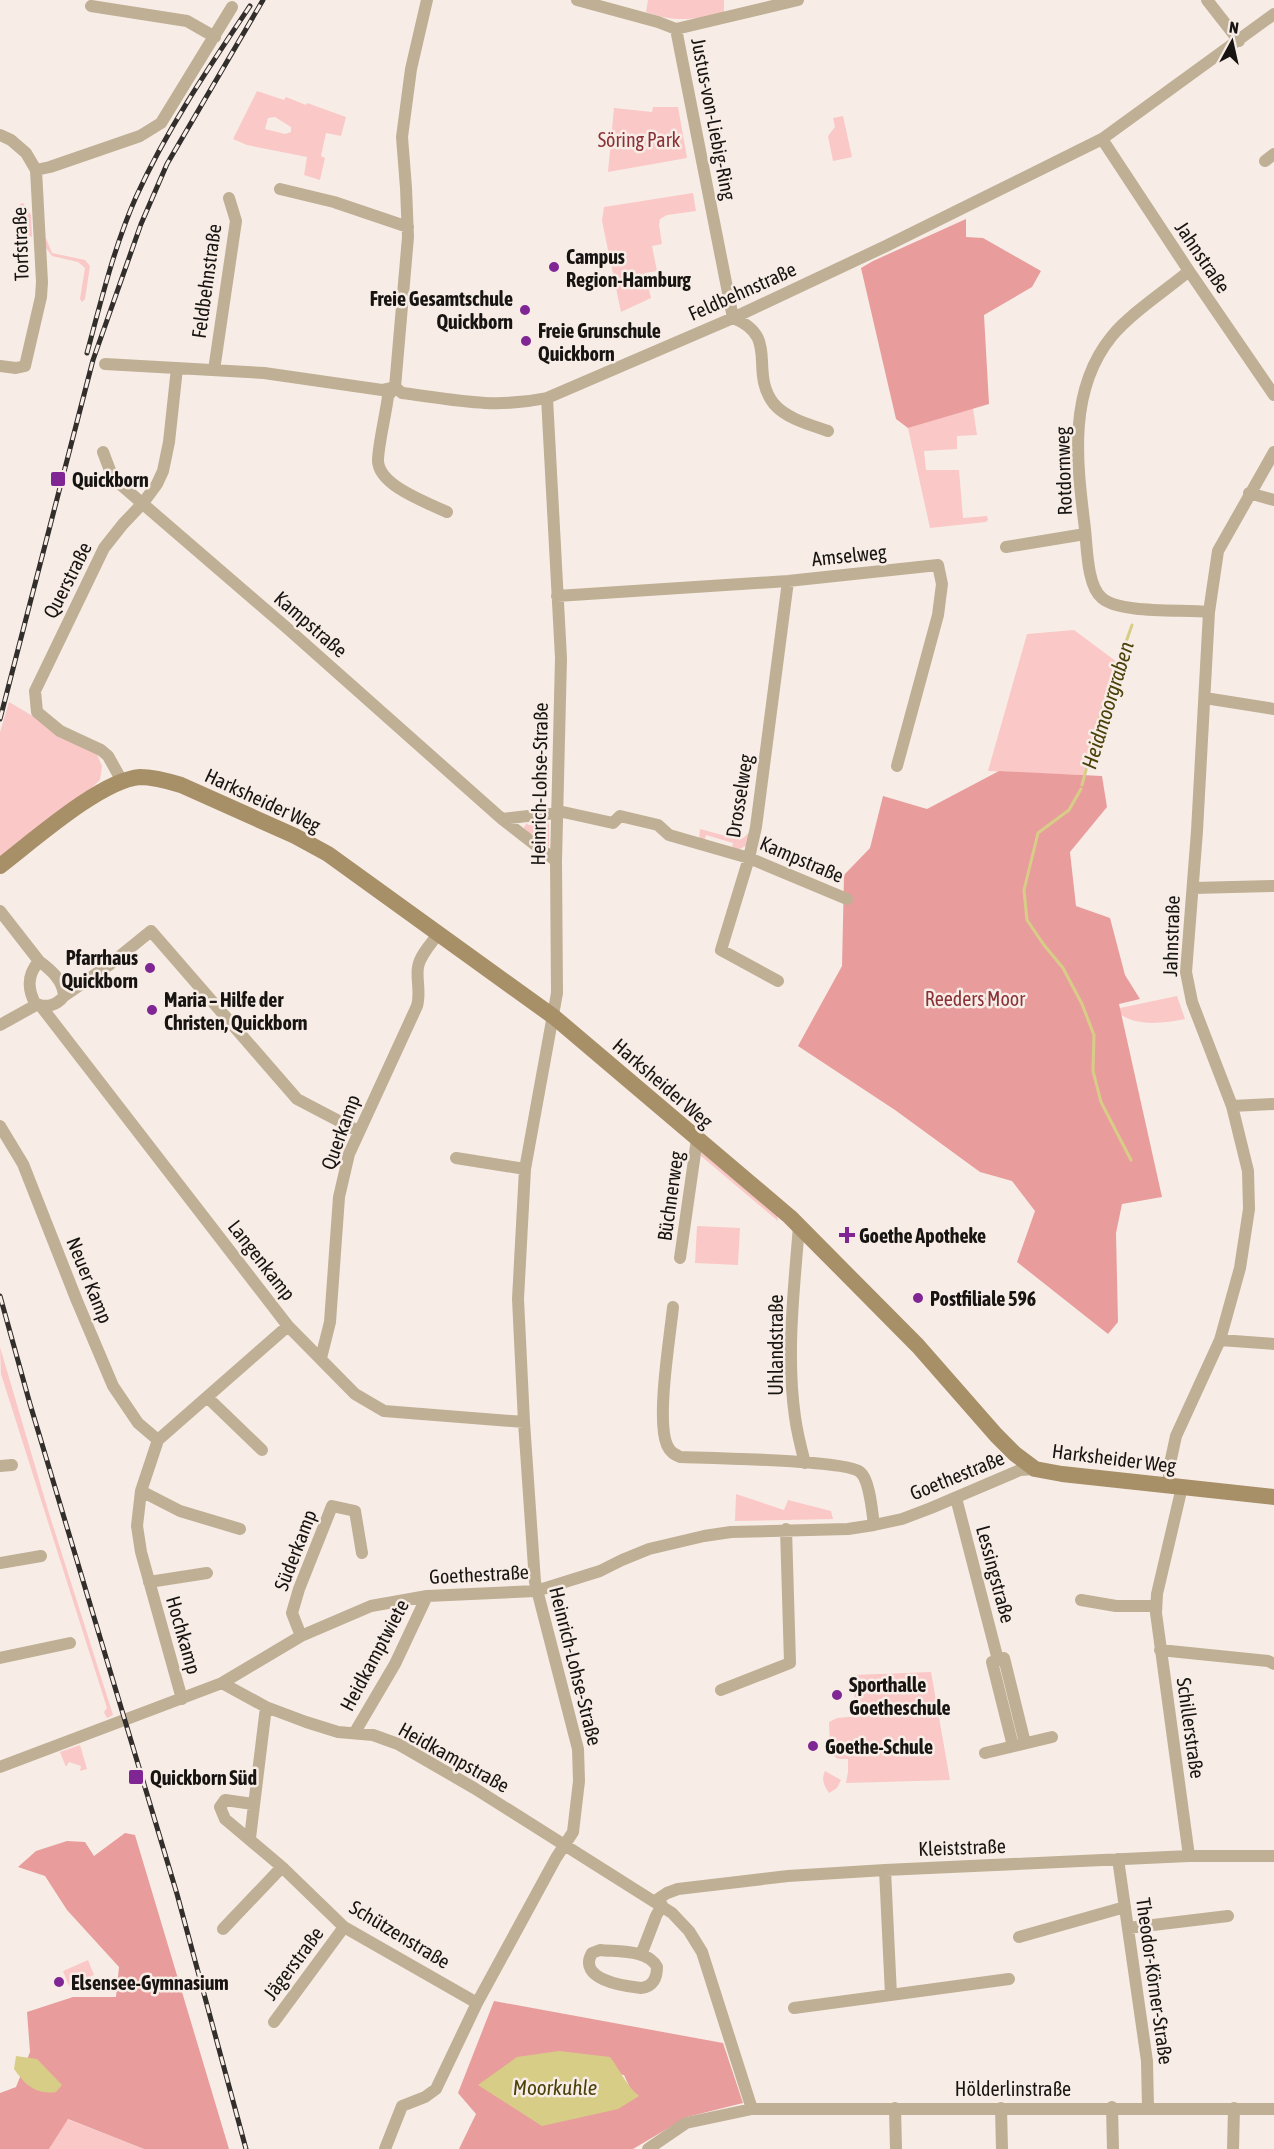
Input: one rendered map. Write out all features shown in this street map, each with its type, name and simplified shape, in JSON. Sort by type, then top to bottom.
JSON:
[{"type":"main road","name":"Harksheider Weg","points":[[0,866],[78,806],[112,784],[140,777],[161,779],[181,785],[295,836],[332,857],[554,1017],[799,1226],[918,1346],[996,1435],[1015,1454],[1035,1468],[1062,1474],[1274,1497]]},
{"type":"street","points":[[427,0],[411,69],[402,137],[408,227],[404,295],[395,387],[388,396],[378,463],[385,478],[402,490],[447,512]]},
{"type":"street","name":"Justus-von-Liebig-Ring","points":[[577,0],[676,29],[733,318]]},
{"type":"street","points":[[676,29],[798,0]]},
{"type":"street","points":[[1207,0],[1239,41]]},
{"type":"street","points":[[91,6],[187,21],[215,37]]},
{"type":"street","points":[[0,135],[11,140],[26,153],[36,170],[140,136],[161,123],[232,7]]},
{"type":"street","name":"Feldbehnstraße","points":[[105,364],[294,376],[382,390],[395,387],[402,393],[476,404],[521,403],[547,398],[733,318],[886,246],[1102,139],[1274,14]]},
{"type":"street","name":"Jahnstraße","points":[[1102,139],[1189,272],[1274,395]]},
{"type":"street","name":"Torfstraße","points":[[0,366],[16,368],[25,366],[41,297],[36,170]]},
{"type":"street","points":[[280,189],[334,202],[408,227]]},
{"type":"street","name":"Feldbehnstraße","points":[[214,370],[236,221],[229,198]]},
{"type":"street","name":"Rotdornweg","points":[[1189,272],[1123,324],[1095,362],[1082,400],[1077,444],[1091,580],[1100,598],[1110,603],[1137,609],[1209,612]]},
{"type":"street","points":[[733,318],[747,323],[757,333],[766,390],[775,404],[802,422],[828,431]]},
{"type":"street","name":"Querstraße","points":[[122,781],[102,750],[60,730],[37,712],[35,691],[104,549],[157,484],[166,459],[177,368]]},
{"type":"street","name":"Heinrich-Lohse-Straße","points":[[385,2149],[402,2106],[436,2089],[477,2003],[556,1858],[573,1832],[579,1780],[578,1749],[537,1591],[524,1422],[518,1299],[525,1169],[557,993],[556,861],[561,658],[547,398]]},
{"type":"street","name":"Kampstraße","points":[[103,452],[111,473],[120,485],[502,819],[556,861]]},
{"type":"street","name":"Jahnstraße","points":[[1175,1486],[1171,1459],[1176,1436],[1220,1340],[1240,1268],[1249,1209],[1248,1171],[1232,1106],[1191,1002],[1186,972],[1209,612],[1218,551],[1274,452]]},
{"type":"street","points":[[1250,493],[1274,500]]},
{"type":"street","points":[[1006,547],[1085,534]]},
{"type":"street","name":"Amselweg","points":[[557,596],[788,580],[938,565],[942,584],[938,615],[897,766]]},
{"type":"street","name":"Drosselweg","points":[[778,981],[721,950],[756,827],[788,580]]},
{"type":"street","points":[[1205,698],[1274,709]]},
{"type":"street","name":"Kampstraße","points":[[502,819],[563,812],[613,822],[620,816],[658,825],[669,835],[749,858],[847,899]]},
{"type":"street","points":[[1192,888],[1274,886]]},
{"type":"street","points":[[0,910],[39,961],[56,976],[64,996]]},
{"type":"street","points":[[0,1025],[38,1005],[52,1006],[152,931],[297,1099],[358,1131]]},
{"type":"street","name":"Querkamp","points":[[321,1358],[330,1322],[339,1197],[349,1154],[417,1006],[420,960],[438,934]]},
{"type":"street","name":"Langenkamp","points":[[39,961],[30,971],[29,983],[32,997],[288,1326],[355,1394],[384,1411],[524,1422]]},
{"type":"street","points":[[1232,1106],[1274,1104]]},
{"type":"street","name":"Neuer Kamp","points":[[0,1126],[23,1164],[113,1386],[138,1423],[158,1440]]},
{"type":"street","name":"Büchnerweg","points":[[680,1258],[697,1139]]},
{"type":"street","points":[[456,1158],[525,1169]]},
{"type":"street","name":"Uhlandstraße","points":[[799,1226],[792,1329],[792,1374],[795,1417],[805,1463]]},
{"type":"street","points":[[673,1307],[663,1403],[663,1431],[672,1453],[680,1457],[805,1463],[851,1468],[861,1473],[866,1482],[874,1525]]},
{"type":"street","points":[[158,1440],[288,1326]]},
{"type":"street","points":[[1220,1340],[1274,1344]]},
{"type":"street","points":[[207,1397],[262,1450]]},
{"type":"street","name":"Hochkamp","points":[[158,1440],[141,1491],[137,1526],[141,1552],[182,1699]]},
{"type":"street","name":"Goethestraße","points":[[222,1683],[302,1636],[371,1606],[427,1596],[537,1591],[600,1571],[653,1548],[704,1536],[786,1529],[848,1529],[874,1525],[902,1519],[1020,1470],[1035,1468]]},
{"type":"street","name":"Schillerstraße","points":[[1175,1486],[1156,1606],[1189,1856]]},
{"type":"street","points":[[141,1491],[180,1511],[240,1529]]},
{"type":"street","name":"Lessingstraße","points":[[956,1498],[998,1660],[992,1662],[1019,1745]]},
{"type":"street","name":"Süderkamp","points":[[302,1636],[292,1613],[299,1589],[333,1506],[355,1511],[362,1553]]},
{"type":"street","points":[[721,1690],[790,1663],[786,1529]]},
{"type":"street","points":[[0,1563],[42,1556]]},
{"type":"street","name":"Hochkamp","points":[[149,1582],[207,1573]]},
{"type":"street","name":"Heidkamptwiete","points":[[355,1732],[395,1664],[427,1596]]},
{"type":"street","points":[[1081,1600],[1116,1606],[1156,1606]]},
{"type":"street","points":[[0,1658],[70,1643]]},
{"type":"street","points":[[1160,1650],[1268,1661],[1274,1664]]},
{"type":"street","points":[[0,1767],[222,1683]]},
{"type":"street","name":"Heidkampstraße","points":[[222,1683],[266,1707],[338,1732],[373,1735],[398,1744],[474,1788],[659,1903],[681,1921],[697,1941],[752,2109]]},
{"type":"street","points":[[250,1838],[266,1707]]},
{"type":"street","points":[[985,1753],[1052,1737]]},
{"type":"street","name":"Schützenstraße","points":[[254,1804],[225,1800],[220,1806],[225,1819],[282,1867],[344,1927],[477,2003]]},
{"type":"street","name":"Kleiststraße","points":[[659,1903],[667,1893],[678,1889],[788,1876],[1189,1856],[1274,1856]]},
{"type":"street","name":"Theodor-Körner-Straße","points":[[1118,1859],[1147,2061],[1148,2108]]},
{"type":"street","points":[[223,1929],[282,1867]]},
{"type":"street","points":[[885,1870],[891,1995]]},
{"type":"street","points":[[641,1955],[659,1903]]},
{"type":"street","points":[[1019,1937],[1125,1907]]},
{"type":"street","points":[[1128,1928],[1228,1916]]},
{"type":"street","name":"Jägerstraße","points":[[274,2022],[344,1927]]},
{"type":"street","points":[[596,1951],[641,1955],[651,1959],[657,1967],[654,1982],[646,1988],[635,1988],[599,1978],[591,1973],[588,1966],[590,1956],[596,1951]]},
{"type":"street","points":[[794,2008],[1009,1979]]},
{"type":"street","points":[[1112,2107],[1113,2149]]},
{"type":"street","name":"Hölderlinstraße","points":[[648,2149],[686,2123],[752,2109],[1112,2107],[1274,2109]]},
{"type":"street","points":[[894,2108],[896,2149]]},
{"type":"street","points":[[1001,2108],[1002,2149]]},
{"type":"street","points":[[1233,2149],[1234,2108]]},
{"type":"green space","points":[[648,0],[724,0],[724,14],[694,18],[667,18],[646,12]]},
{"type":"green space","points":[[257,91],[284,100],[286,97],[306,105],[307,103],[346,117],[341,136],[326,133],[321,156],[325,158],[320,180],[304,175],[307,157],[247,145],[233,139]],"holes":[[[275,117],[291,127],[291,132],[285,134],[265,129],[268,118]]]},
{"type":"green space","name":"Söring Park","points":[[653,107],[678,107],[687,158],[608,172],[614,108],[652,112]]},
{"type":"green space","points":[[843,116],[852,157],[833,161],[828,136],[835,127],[833,118]]},
{"type":"green space","points":[[693,193],[696,211],[667,215],[660,219],[662,244],[652,246],[657,271],[645,273],[651,298],[621,312],[602,221],[604,207]]},
{"type":"green space","points":[[23,203],[31,215],[32,237],[24,231],[20,204]]},
{"type":"green space","points":[[966,219],[966,237],[983,238],[1041,271],[1032,287],[984,315],[989,404],[908,428],[896,419],[861,268]]},
{"type":"green space","points":[[46,238],[52,253],[85,260],[90,266],[85,299],[82,302],[80,299],[85,268],[78,262],[52,256],[46,248]]},
{"type":"green space","points":[[973,408],[977,435],[957,436],[957,449],[924,451],[926,470],[959,470],[963,518],[987,516],[988,520],[930,528],[908,428]]},
{"type":"green space","points":[[1074,630],[1121,665],[1083,775],[988,771],[1027,634]]},
{"type":"green space","points":[[9,702],[97,754],[102,766],[100,780],[83,796],[0,858],[0,732]]},
{"type":"green space","name":"Reeders Moor","points":[[999,771],[1102,776],[1107,807],[1070,852],[1076,906],[1110,918],[1125,975],[1140,999],[1119,1004],[1162,1197],[1122,1204],[1116,1233],[1118,1322],[1108,1334],[1017,1262],[1035,1211],[1012,1181],[980,1172],[895,1110],[798,1046],[842,966],[844,875],[870,848],[883,796],[927,809]]},
{"type":"green space","points":[[539,820],[549,822],[549,846],[546,847],[525,831],[524,827],[527,823],[528,825],[537,823]]},
{"type":"green space","points":[[700,829],[737,839],[749,833],[748,845],[735,851],[732,849],[733,843],[706,835],[704,841],[699,839]]},
{"type":"green space","points":[[1177,996],[1185,1019],[1160,1023],[1143,1022],[1120,1014],[1120,1008]]},
{"type":"green space","points":[[700,1151],[777,1216],[778,1221],[701,1156]]},
{"type":"green space","points":[[697,1226],[740,1228],[738,1265],[695,1263]]},
{"type":"green space","points":[[0,1347],[48,1510],[113,1715],[107,1718],[104,1712],[107,1708],[1,1374]]},
{"type":"green space","points":[[736,1494],[784,1510],[788,1500],[831,1511],[833,1519],[735,1521]]},
{"type":"green space","points":[[931,1672],[950,1780],[846,1783],[848,1759],[836,1758],[831,1752],[836,1744],[830,1746],[829,1722],[837,1718],[859,1716],[855,1710],[854,1675]]},
{"type":"green space","points":[[80,1745],[87,1769],[80,1771],[81,1766],[69,1762],[66,1767],[60,1752]]},
{"type":"green space","points":[[825,1771],[841,1780],[837,1788],[829,1793],[823,1777]]},
{"type":"green space","points":[[125,1833],[135,1835],[229,2149],[144,2149],[68,2119],[49,2149],[0,2149],[0,2093],[16,2087],[30,2052],[27,2012],[73,1997],[116,1997],[119,1967],[67,1910],[45,1876],[18,1867],[36,1851],[67,1841],[85,1842],[94,1856]]},
{"type":"green space","points":[[88,1960],[94,1975],[69,1986],[63,1971]]},
{"type":"green space","points":[[494,2001],[723,2043],[743,2103],[687,2117],[633,2149],[459,2149],[476,2114],[458,2093]],"holes":[[[517,2057],[624,2075],[631,2090],[639,2096]]]},
{"type":"green space","points":[[67,2119],[144,2149],[49,2149]]},
{"type":"water","name":"Moorkuhle","points":[[559,2051],[610,2057],[639,2096],[618,2109],[542,2126],[478,2085],[517,2057]]},
{"type":"water","points":[[16,2056],[37,2059],[62,2085],[56,2092],[49,2093],[32,2088],[14,2069]]},
{"type":"waterway","name":"Heidmoorgraben","points":[[1082,785],[1101,713],[1132,625]]},
{"type":"waterway","name":"Heidmoorgraben","points":[[1081,789],[1069,810],[1038,833],[1024,890],[1027,920],[1063,968],[1082,1004],[1094,1035],[1093,1071],[1101,1102],[1131,1160]]},
{"type":"railway","points":[[0,719],[93,360],[141,224],[167,164],[263,0]]},
{"type":"railway","points":[[87,353],[115,255],[136,197],[175,123],[250,6]]},
{"type":"railway","points":[[0,1296],[30,1404],[177,1894],[246,2149]]},
{"type":"place","name":"Campus Region-Hamburg","points":[[554,267]]},
{"type":"place","name":"Freie Gesamtschule Quickborn","points":[[525,310]]},
{"type":"place","name":"Freie Grunschule Quickborn","points":[[526,341]]},
{"type":"place","name":"Quickborn","points":[[58,479]]},
{"type":"place","name":"Pfarrhaus Quickborn","points":[[150,968]]},
{"type":"place","name":"Maria – Hilfe der Christen, Quickborn","points":[[152,1010]]},
{"type":"place","name":"Goethe Apotheke","points":[[847,1235]]},
{"type":"place","name":"Postfiliale 596","points":[[918,1298]]},
{"type":"place","name":"Sporthalle Goetheschule","points":[[837,1695]]},
{"type":"place","name":"Goethe-Schule","points":[[813,1746]]},
{"type":"place","name":"Quickborn Süd","points":[[136,1777]]},
{"type":"place","name":"Elsensee-Gymnasium","points":[[59,1982]]}]
